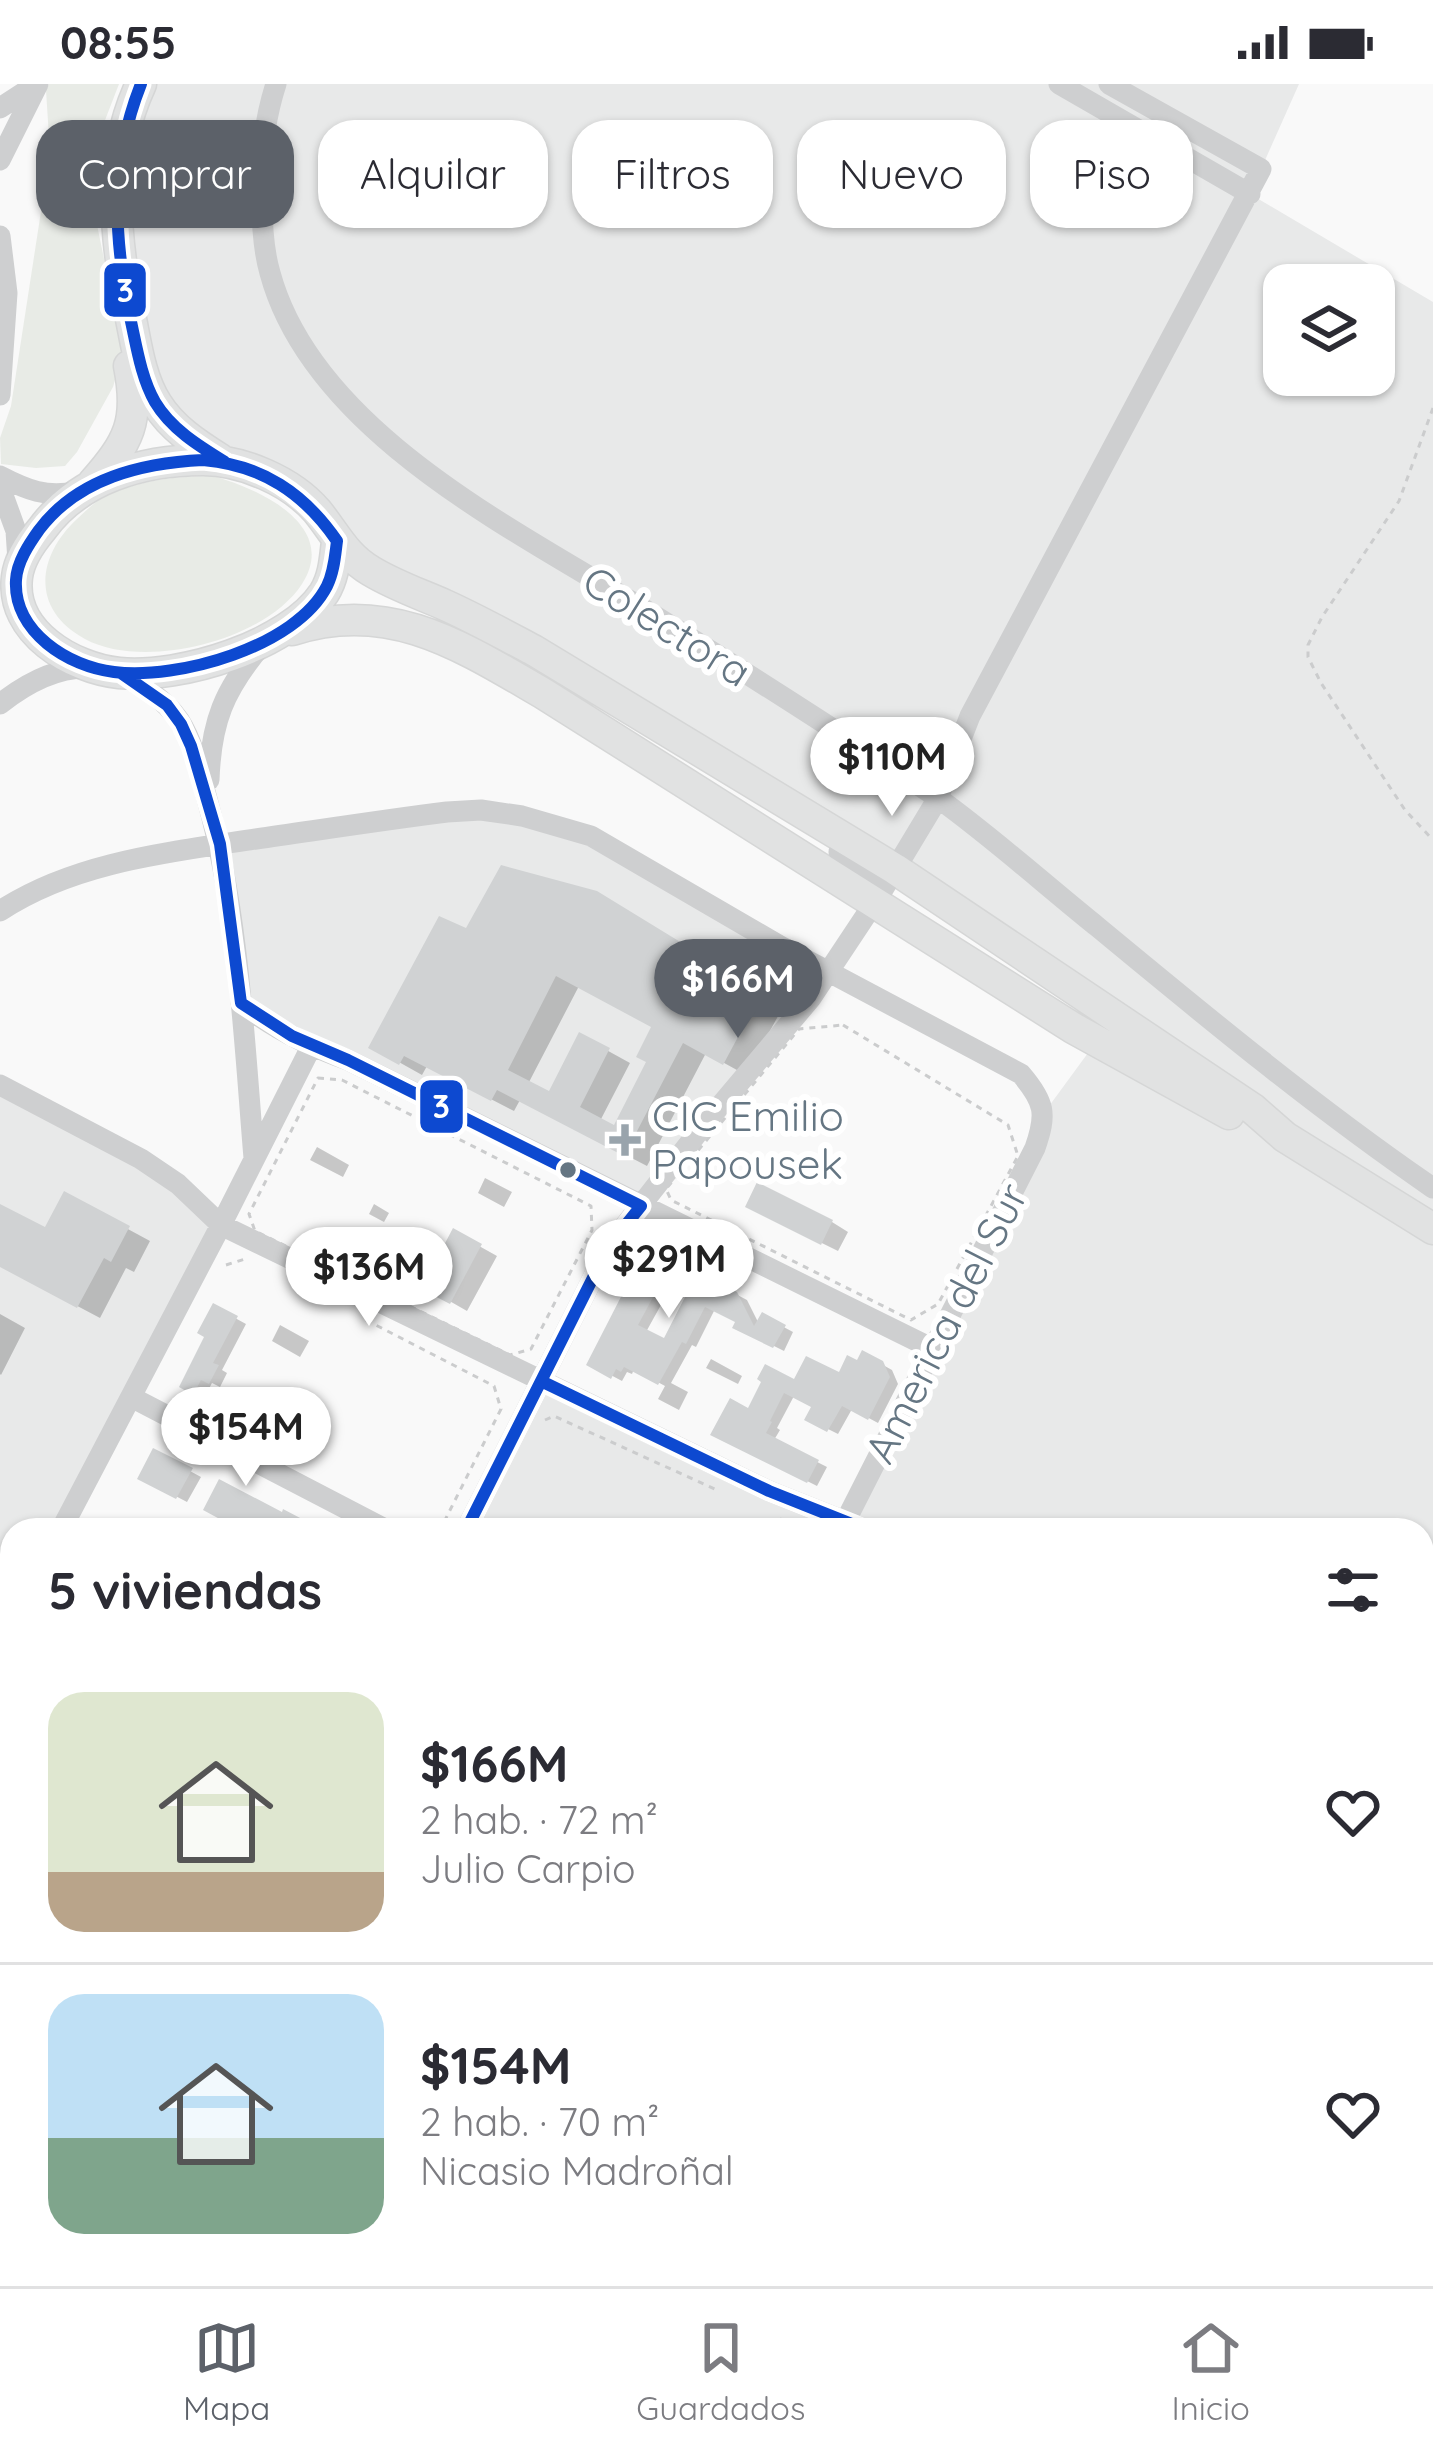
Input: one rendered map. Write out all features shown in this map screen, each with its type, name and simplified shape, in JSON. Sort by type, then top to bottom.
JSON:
[{"type":"highway","points":[[126,84],[104,160],[101,196],[134,409],[127,440],[90,484],[47,521],[25,554],[17,577],[23,613],[41,639],[89,668],[121,674],[196,666],[308,625],[357,619],[433,634],[544,694],[730,813],[1021,952],[1285,1136],[1433,1229]]},
{"type":"highway","points":[[141,84],[118,160],[121,264],[145,377],[156,402],[189,439],[226,462],[295,491],[352,558],[370,571],[535,651],[711,758],[1109,1049],[1241,1120],[1285,1136]]},
{"type":"highway","points":[[90,484],[166,462],[226,462]]},
{"type":"highway","points":[[270,638],[325,591],[337,541]]},
{"type":"street","points":[[0,108],[38,84]]},
{"type":"street","points":[[0,160],[38,84]]},
{"type":"street","name":"Colectora","points":[[276,84],[261,166],[262,231],[270,274],[311,360],[337,392],[391,443],[458,493],[938,798],[1368,1143],[1433,1187]]},
{"type":"street","points":[[1058,84],[1250,194]]},
{"type":"street","points":[[472,1518],[609,1246],[811,998],[938,798],[970,716],[1250,194],[1261,169],[1109,84]]},
{"type":"street","points":[[0,236],[7,293],[0,395]]},
{"type":"street","points":[[0,476],[52,495],[90,484]]},
{"type":"street","points":[[0,487],[16,531],[17,577],[0,608]]},
{"type":"street","points":[[208,805],[217,718],[233,682],[270,638]]},
{"type":"street","points":[[0,704],[67,669],[89,668]]},
{"type":"street","points":[[121,674],[156,695],[182,724],[220,844],[241,1003],[254,1161]]},
{"type":"street","points":[[0,910],[68,879],[124,862],[220,844],[482,811],[523,816],[591,836],[829,971]]},
{"type":"street","name":"America del Sur","points":[[829,971],[1021,1074],[1036,1091],[1044,1113],[1035,1148],[932,1348],[855,1518]]},
{"type":"street","points":[[241,1003],[311,1047],[348,1060],[932,1348]]},
{"type":"street","points":[[67,1518],[311,1047]]},
{"type":"street","points":[[0,1085],[141,1159],[178,1184],[221,1225],[830,1518]]},
{"type":"street","points":[[131,1397],[364,1518]]},
{"type":"path","points":[[1433,408],[1399,501],[1322,617],[1308,646],[1308,657],[1393,792],[1433,840]]},
{"type":"path","points":[[843,1025],[1008,1125],[1018,1156],[938,1304],[911,1321],[671,1199],[667,1189],[799,1029],[843,1025]]},
{"type":"path","points":[[318,1078],[342,1079],[590,1206],[592,1230],[531,1348],[510,1355],[255,1232],[249,1214],[318,1078]]},
{"type":"path","points":[[215,1267],[248,1258]]},
{"type":"path","points":[[350,1312],[494,1386],[501,1408],[446,1518]]},
{"type":"path","points":[[539,1423],[554,1416],[728,1495]]},
{"type":"path","points":[[772,1515],[779,1518]]},
{"type":"shaded area","points":[[49,84],[119,84],[105,120],[48,120]]},
{"type":"shaded area","points":[[141,84],[1299,84],[1250,194],[1369,264],[1263,264],[1263,396],[1395,396],[1395,280],[1433,302],[1433,1518],[847,1518],[1044,1113],[1111,1014],[329,528],[169,419],[123,280],[128,228],[294,228],[294,120],[138,120]]},
{"type":"shaded area","points":[[38,228],[98,228],[123,352],[113,387],[65,466],[1,464],[0,438],[11,406]]},
{"type":"shaded area","points":[[213,476],[271,500],[302,527],[310,544],[311,563],[302,584],[284,604],[233,635],[170,651],[110,648],[67,627],[55,613],[45,582],[53,550],[77,519],[102,498],[132,486]]},
{"type":"shaded area","points":[[447,812],[564,827],[829,971],[641,1206],[241,1003],[220,844]]},
{"type":"shaded area","points":[[0,1085],[141,1159],[221,1225],[67,1518],[0,1518]]},
{"type":"shaded area","points":[[541,1381],[836,1518],[472,1518]]},
{"type":"building","points":[[501,865],[597,891],[762,992],[723,1065],[683,1043],[624,1156],[497,1090],[491,1101],[404,1056],[399,1065],[368,1048],[439,916],[466,928]],"holes":[[[556,976],[651,1027],[636,1057],[646,1062],[614,1125],[580,1107],[610,1048],[579,1032],[549,1091],[508,1070]]]},
{"type":"building","points":[[757,1182],[833,1220],[821,1245],[745,1207]]},
{"type":"building","points":[[64,1191],[130,1226],[111,1262],[104,1258],[77,1308],[0,1267],[0,1204],[45,1227]]},
{"type":"building","points":[[453,1228],[482,1244],[450,1304],[421,1289]]},
{"type":"building","points":[[660,1260],[678,1261],[737,1292],[754,1326],[762,1312],[786,1325],[773,1348],[732,1328],[735,1322],[705,1307],[658,1385],[624,1367],[621,1372],[616,1369],[611,1379],[586,1365],[625,1289],[620,1286],[629,1269],[659,1286],[638,1325],[664,1338],[685,1297],[651,1279]]},
{"type":"building","points":[[213,1303],[238,1316],[213,1363],[219,1365],[209,1384],[201,1380],[193,1395],[179,1387],[204,1337],[197,1333]]},
{"type":"building","points":[[862,1350],[883,1361],[890,1377],[868,1420],[842,1406],[827,1432],[804,1420],[811,1407],[784,1393],[770,1421],[766,1433],[819,1460],[807,1483],[710,1435],[730,1398],[748,1408],[765,1364],[794,1379],[806,1356],[839,1372],[847,1355],[857,1360]]},
{"type":"building","points":[[153,1448],[193,1468],[176,1499],[137,1479]]},
{"type":"building","points":[[219,1479],[300,1518],[218,1518],[203,1510]]},
{"type":"transit line","name":"3","points":[[141,84],[123,146],[118,206],[122,268],[137,349],[147,385],[169,421],[225,462]]},
{"type":"transit line","name":"3","points":[[203,460],[244,468],[280,484],[337,541],[329,581],[312,608],[263,642],[170,671],[97,669],[47,644],[24,616],[16,580],[21,560],[39,530],[72,498],[113,477],[157,465],[203,460]]},
{"type":"transit line","name":"3","points":[[121,673],[167,705],[191,746],[220,844],[241,1003],[292,1036],[641,1206],[609,1246],[472,1518]]},
{"type":"transit line","name":"3","points":[[541,1381],[769,1491],[837,1518]]},
{"type":"place","name":"CIC Emilio Papousek","points":[[625,1140]]}]
